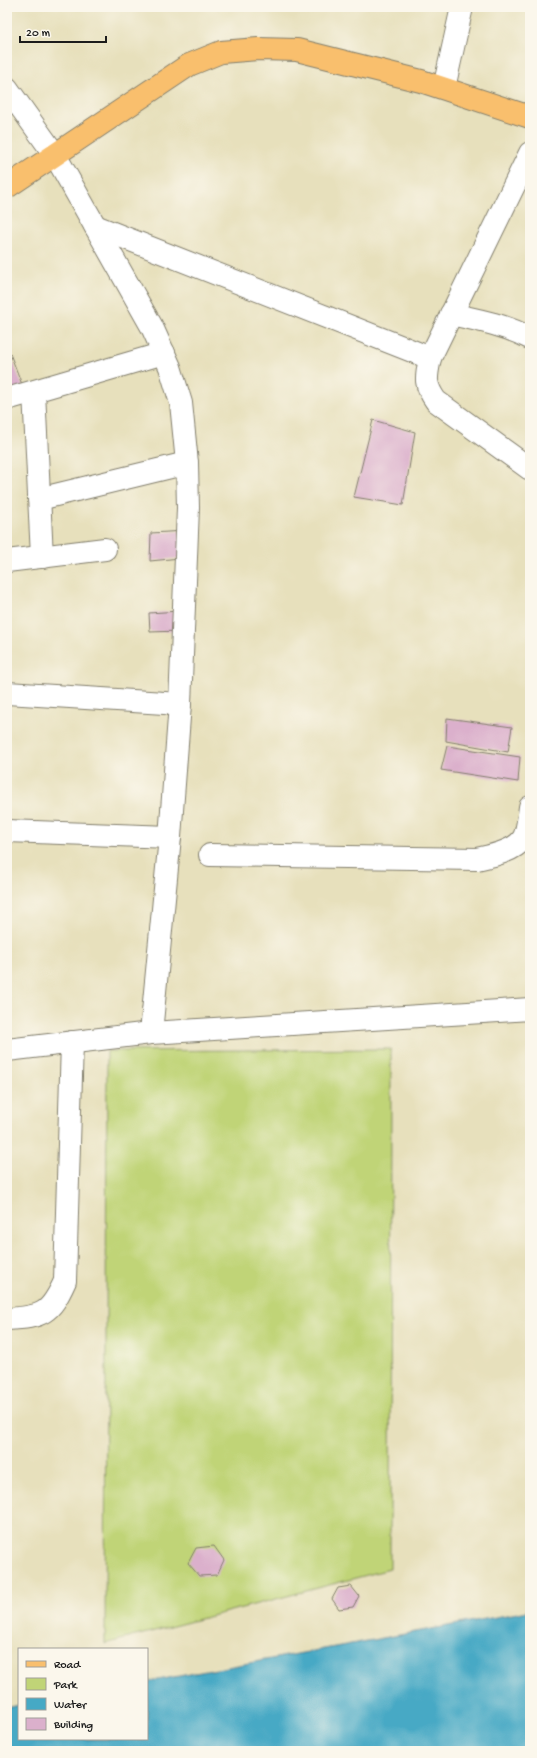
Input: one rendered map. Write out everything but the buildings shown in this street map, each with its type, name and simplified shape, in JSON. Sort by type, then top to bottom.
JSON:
[{"type":"main road","points":[[7,187],[189,64],[221,52],[258,49],[297,50],[444,88],[530,117]]},
{"type":"street","points":[[444,88],[462,7]]},
{"type":"street","points":[[7,88],[55,155],[152,327],[170,367],[181,403],[187,463],[188,508],[180,704],[170,836],[151,1033]]},
{"type":"street","points":[[530,153],[430,358],[426,376],[428,389],[436,401],[530,469]]},
{"type":"street","points":[[95,226],[430,358]]},
{"type":"street","points":[[451,314],[498,324],[515,330],[530,338]]},
{"type":"street","points":[[7,400],[164,353]]},
{"type":"street","points":[[34,392],[42,557]]},
{"type":"street","points":[[39,499],[187,463]]},
{"type":"street","points":[[7,561],[105,549]]},
{"type":"street","points":[[7,693],[180,704]]},
{"type":"street","points":[[210,855],[477,859],[505,852],[522,840],[529,818],[530,807]]},
{"type":"street","points":[[7,831],[170,836]]},
{"type":"street","points":[[7,1050],[151,1033],[530,1009]]},
{"type":"street","points":[[7,1319],[29,1318],[46,1312],[56,1301],[65,1281],[72,1042]]},
{"type":"green space","points":[[391,1049],[390,1569],[105,1644],[107,1051]]},
{"type":"water","points":[[528,1611],[530,1612],[530,1751],[7,1751],[7,1708],[18,1705],[18,1740],[148,1740],[148,1682]]}]
